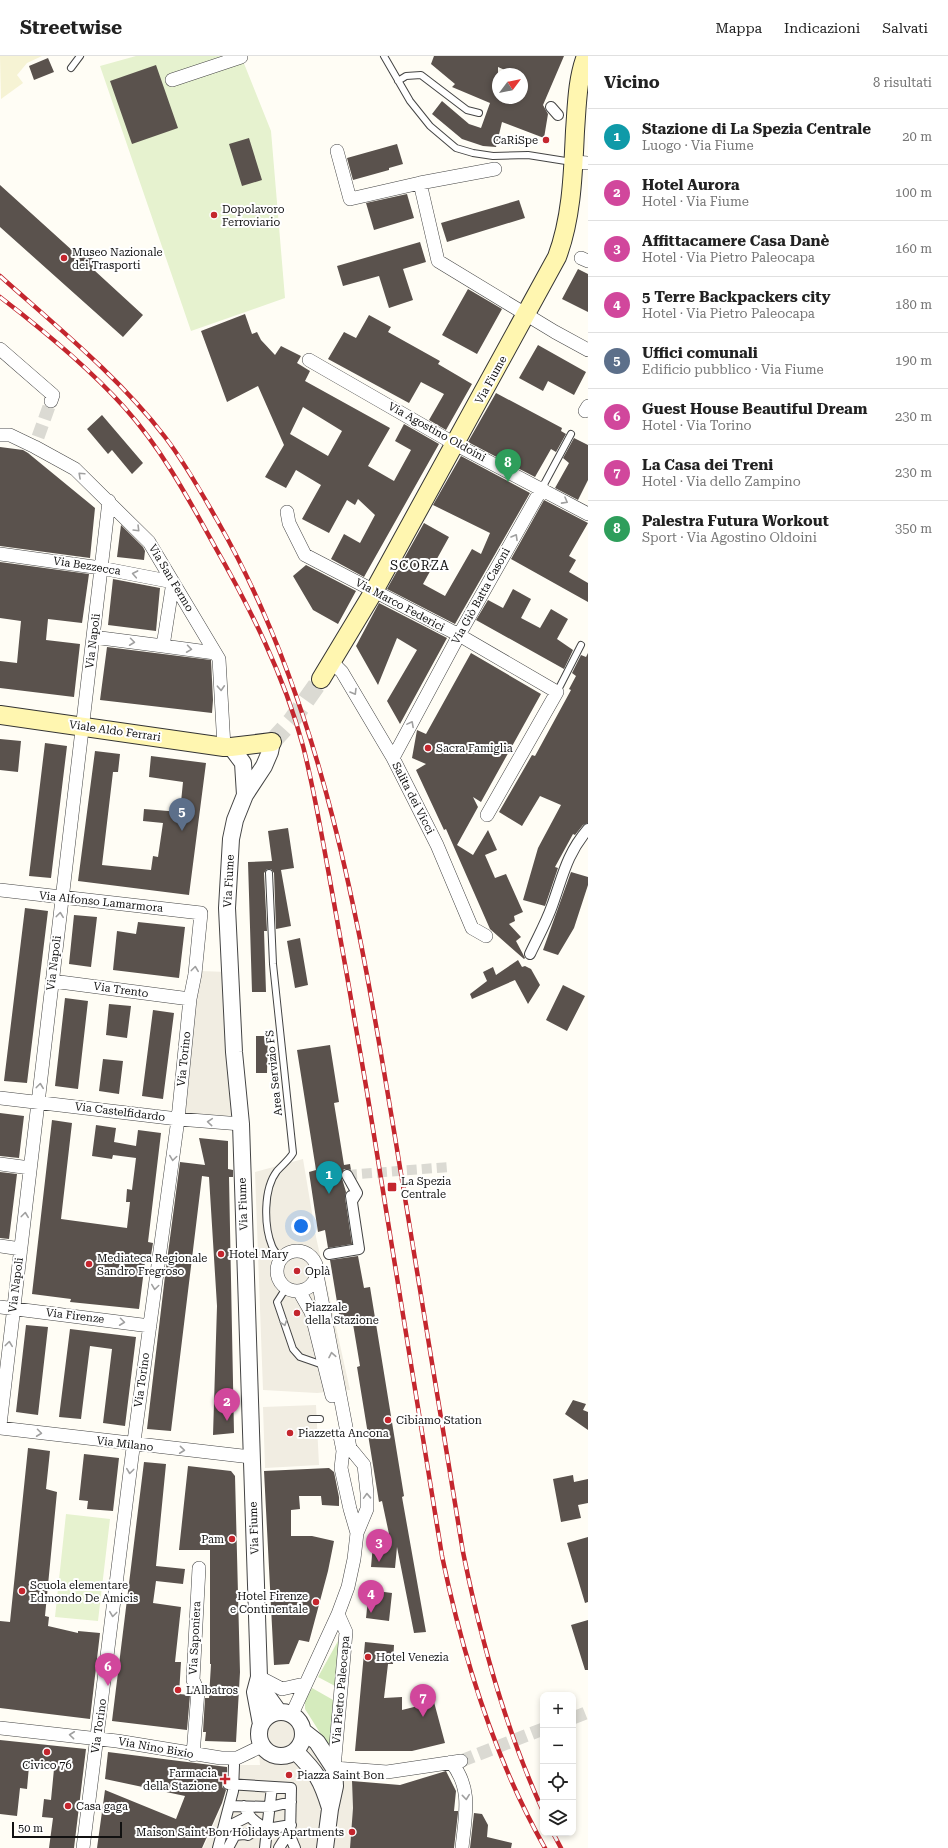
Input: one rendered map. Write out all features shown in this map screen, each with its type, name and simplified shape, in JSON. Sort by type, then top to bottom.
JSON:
[{"type":"main road","name":"Via Fiume","points":[[320,678],[374,590],[527,315],[561,248],[570,196],[581,163],[578,81],[586,56]]},
{"type":"main road","name":"Viale Aldo Ferrari","points":[[0,715],[227,747],[272,742]]},
{"type":"street","points":[[172,80],[241,57]]},
{"type":"street","points":[[337,151],[350,200],[420,183],[495,169]]},
{"type":"street","points":[[420,183],[438,261],[588,350]]},
{"type":"street","points":[[0,349],[53,395],[50,401]]},
{"type":"street","name":"Via Agostino Oldoini","points":[[309,360],[455,444],[542,488],[588,514]]},
{"type":"street","name":"Via San Fermo","points":[[0,435],[10,435],[36,442],[75,470],[109,501],[149,542],[219,659],[227,747]]},
{"type":"street","name":"Via Giò Batta Casoni","points":[[393,758],[459,635],[542,488]]},
{"type":"street","name":"Via Napoli","points":[[0,1425],[109,501]]},
{"type":"street","name":"Via Marco Federici","points":[[287,512],[289,523],[305,556],[374,590],[459,635],[556,692]]},
{"type":"street","name":"Via Bezzecca","points":[[0,554],[101,568],[173,582]]},
{"type":"street","points":[[163,646],[173,582]]},
{"type":"street","points":[[93,637],[215,653]]},
{"type":"street","name":"Salita dei Vicci","points":[[331,661],[342,672],[393,758],[438,845],[472,928],[486,936]]},
{"type":"street","points":[[487,815],[556,692]]},
{"type":"street","name":"Via Fiume","points":[[261,1724],[254,1692],[259,1677],[241,1124],[234,1052],[227,908],[231,839],[235,820],[245,795],[264,766],[270,752],[272,742]]},
{"type":"street","points":[[227,747],[243,762],[245,795]]},
{"type":"street","points":[[530,954],[551,908],[566,862],[578,841],[588,829]]},
{"type":"street","name":"Via Alfonso Lamarmora","points":[[0,890],[201,913]]},
{"type":"street","name":"Via Torino","points":[[83,1848],[134,1445],[178,1119],[190,999],[195,974],[201,913]]},
{"type":"street","name":"Via Trento","points":[[52,981],[190,999]]},
{"type":"street","name":"Via Castelfidardo","points":[[0,1098],[178,1119],[241,1124]]},
{"type":"street","points":[[0,1164],[30,1168]]},
{"type":"street","points":[[329,1254],[359,1249],[351,1198],[357,1193],[348,1175]]},
{"type":"street","points":[[0,1246],[21,1249]]},
{"type":"street","points":[[291,1252],[304,1253],[314,1262],[317,1268],[350,1448],[364,1465],[367,1509],[357,1534],[341,1468],[343,1451],[330,1386],[323,1365],[311,1312],[299,1292],[286,1288],[281,1284],[277,1271],[281,1259],[291,1252]]},
{"type":"street","points":[[299,1292],[311,1286],[317,1274]]},
{"type":"street","name":"Via Firenze","points":[[0,1307],[150,1326]]},
{"type":"street","name":"Via Milano","points":[[0,1428],[134,1445],[251,1457]]},
{"type":"street","points":[[342,1457],[349,1455],[357,1458]]},
{"type":"street","name":"Via Pietro Paleocapa","points":[[285,1713],[304,1684],[338,1614],[348,1587],[357,1534]]},
{"type":"street","name":"Via Saponiera","points":[[193,1754],[198,1691],[193,1680],[198,1568]]},
{"type":"street","name":"Via Pietro Paleocapa","points":[[334,1768],[346,1632],[338,1614]]},
{"type":"street","points":[[259,1677],[282,1689],[304,1684]]},
{"type":"street","name":"Via Fiume","points":[[259,1677],[268,1697],[285,1713]]},
{"type":"street","points":[[303,1730],[301,1743],[295,1751],[286,1755],[277,1756],[267,1751],[262,1746],[259,1737],[261,1724],[269,1714],[285,1713],[300,1722],[303,1730],[317,1742],[334,1768],[335,1786],[330,1809],[325,1848]]},
{"type":"street","name":"Via Nino Bixio","points":[[0,1728],[97,1738],[221,1758],[237,1758],[262,1746]]},
{"type":"street","points":[[295,1751],[314,1770],[322,1784],[330,1809]]},
{"type":"street","points":[[334,1768],[387,1772],[456,1761],[463,1780],[467,1800],[462,1848]]},
{"type":"street","points":[[222,1848],[218,1848],[233,1791],[230,1784],[234,1765]]},
{"type":"street","points":[[230,1784],[291,1788],[290,1836],[295,1848]]},
{"type":"street","points":[[265,1848],[264,1827],[270,1807],[272,1787]]},
{"type":"street","points":[[229,1806],[270,1807],[291,1802]]},
{"type":"street","points":[[244,1806],[249,1816],[264,1827]]},
{"type":"street","points":[[223,1829],[249,1816]]},
{"type":"street","points":[[228,1848],[235,1835],[248,1835],[264,1827],[291,1826]]},
{"type":"street","points":[[279,1848],[284,1840],[290,1836]]},
{"type":"lane","points":[[71,68],[80,56]]},
{"type":"lane","points":[[384,56],[410,101],[430,126],[456,148],[472,153],[493,156],[528,155],[581,163]]},
{"type":"lane","points":[[398,81],[406,76],[421,75],[468,110],[479,113]]},
{"type":"lane","name":"Via Giò Batta Casoni","points":[[542,488],[571,434]]},
{"type":"lane","points":[[556,692],[581,645]]},
{"type":"lane","name":"Area Servizio FS","points":[[268,873],[273,964],[293,1153],[276,1172],[269,1187],[266,1201],[266,1218],[272,1246],[281,1259]]},
{"type":"lane","points":[[286,1288],[277,1302],[293,1348],[300,1357],[323,1365]]},
{"type":"lane","points":[[311,1419],[320,1419]]},
{"type":"shaded area","points":[[0,56],[42,56],[27,63],[17,75],[23,83],[1,99]]},
{"type":"shaded area","points":[[199,971],[228,972],[233,1124],[182,1120]]},
{"type":"shaded area","name":"Piazzale della Stazione","points":[[303,1159],[316,1237],[350,1390],[317,1393],[263,1390],[255,1172]]},
{"type":"shaded area","name":"Piazzetta Ancona","points":[[316,1405],[319,1465],[265,1468],[263,1407]]},
{"type":"shaded area","name":"Piazza Saint Bon","points":[[283,1708],[296,1713],[307,1729],[337,1757],[352,1781],[353,1808],[350,1848],[203,1848],[223,1804],[234,1765],[260,1765],[254,1731],[256,1723],[267,1712]]},
{"type":"green space","name":"Dopolavoro Ferroviario","points":[[136,56],[241,56],[271,131],[285,298],[191,331],[100,66]]},
{"type":"green space","points":[[66,1514],[110,1519],[98,1621],[55,1617]]},
{"type":"green space","points":[[338,1641],[340,1646],[335,1686],[318,1677]]},
{"type":"green space","points":[[312,1688],[335,1701],[329,1747],[305,1709],[305,1701]]},
{"type":"building","points":[[434,56],[564,56],[543,105],[548,114],[544,138],[502,122],[496,147],[483,146],[462,139],[432,114],[442,101],[469,124],[481,128],[490,103],[452,87],[455,84],[431,64]]},
{"type":"building","points":[[48,58],[54,72],[34,80],[29,66]]},
{"type":"building","points":[[156,65],[178,128],[132,144],[110,81]]},
{"type":"building","points":[[249,138],[262,180],[242,186],[229,144]]},
{"type":"building","points":[[397,144],[403,164],[389,168],[389,170],[353,180],[347,158]]},
{"type":"building","name":"Museo Nazionale dei Trasporti","points":[[0,185],[74,252],[79,247],[99,264],[94,270],[143,315],[123,337],[0,227]]},
{"type":"building","points":[[407,194],[414,218],[374,230],[366,203]]},
{"type":"building","points":[[519,200],[525,218],[447,242],[441,223]]},
{"type":"building","points":[[420,242],[426,262],[403,269],[413,300],[389,308],[379,276],[343,286],[337,266]]},
{"type":"building","points":[[578,269],[588,274],[588,312],[562,299]]},
{"type":"building","points":[[468,289],[502,309],[477,354],[442,335]]},
{"type":"building","points":[[245,314],[252,334],[257,332],[261,340],[275,355],[281,346],[301,356],[297,363],[310,371],[305,381],[390,428],[368,466],[394,481],[411,450],[395,441],[404,424],[439,444],[364,577],[331,559],[344,534],[360,543],[375,515],[358,499],[355,505],[347,500],[329,533],[302,519],[321,485],[296,470],[286,488],[265,477],[284,445],[258,386],[227,402],[201,331]],"holes":[[[303,407],[342,431],[328,456],[290,434]]]},
{"type":"building","points":[[369,315],[391,327],[388,332],[440,361],[438,364],[472,384],[446,430],[429,420],[444,394],[421,382],[409,403],[328,359],[344,332],[356,338]]},
{"type":"building","points":[[538,345],[586,372],[574,395],[548,381],[543,391],[519,378]]},
{"type":"building","points":[[496,393],[562,428],[561,431],[566,434],[556,452],[551,449],[535,477],[468,442]]},
{"type":"building","points":[[102,415],[143,463],[132,474],[112,450],[108,454],[87,429]]},
{"type":"building","points":[[574,438],[588,445],[588,480],[578,500],[555,488],[569,463],[563,458]]},
{"type":"building","points":[[0,447],[23,450],[28,453],[95,508],[90,558],[0,546]]},
{"type":"building","points":[[461,456],[530,493],[455,624],[387,589],[424,523],[449,537],[423,584],[445,596],[472,549],[481,554],[490,533],[433,505]]},
{"type":"building","points":[[544,500],[588,523],[569,556],[576,560],[569,572],[588,583],[588,602],[511,559]]},
{"type":"building","points":[[121,525],[143,547],[145,551],[144,560],[117,557]]},
{"type":"building","points":[[0,562],[89,574],[82,623],[48,619],[46,640],[80,644],[74,697],[0,688],[0,661],[17,663],[21,621],[0,618]]},
{"type":"building","points":[[306,565],[356,591],[338,624],[313,610],[293,576]]},
{"type":"building","points":[[113,579],[160,588],[156,631],[108,625]]},
{"type":"building","points":[[513,589],[531,599],[521,618],[540,628],[551,609],[568,619],[557,639],[573,650],[564,669],[476,620],[488,600],[503,608]]},
{"type":"building","points":[[379,603],[447,638],[400,724],[387,701],[417,650],[397,638],[378,685],[356,646]]},
{"type":"building","points":[[107,647],[211,660],[213,700],[212,713],[100,700]]},
{"type":"building","points":[[471,653],[541,694],[481,802],[473,797],[478,807],[457,845],[473,855],[488,830],[497,850],[485,855],[495,878],[506,874],[523,912],[514,916],[515,921],[509,924],[521,937],[516,941],[525,958],[524,959],[490,929],[446,829],[444,830],[416,770],[426,764],[412,758],[417,730],[426,734]]},
{"type":"building","points":[[588,653],[588,823],[583,825],[575,835],[573,834],[555,867],[558,868],[545,906],[523,900],[538,848],[561,805],[540,796],[522,826],[499,812],[532,755],[535,756],[571,690],[569,689],[576,676],[572,673],[581,655],[586,657]]},
{"type":"building","points":[[0,739],[21,741],[18,772],[0,770]]},
{"type":"building","points":[[45,743],[67,746],[51,878],[29,876]]},
{"type":"building","points":[[95,751],[120,754],[118,772],[113,772],[102,865],[151,870],[153,856],[158,857],[163,823],[143,821],[144,809],[180,812],[183,782],[149,777],[151,756],[206,763],[189,895],[78,881]]},
{"type":"building","points":[[288,828],[294,868],[281,870],[291,926],[276,929],[274,873],[271,869],[267,869],[264,873],[267,931],[264,931],[266,992],[252,992],[248,862],[272,861],[268,831]]},
{"type":"building","points":[[571,872],[588,877],[588,885],[574,928],[558,955],[543,950]]},
{"type":"building","points":[[25,908],[48,911],[27,1083],[4,1081]]},
{"type":"building","points":[[74,915],[97,917],[91,967],[69,964]]},
{"type":"building","points":[[138,922],[185,927],[179,978],[113,970],[117,931],[136,934]]},
{"type":"building","points":[[300,938],[308,985],[295,988],[287,941]]},
{"type":"building","points":[[518,960],[522,967],[525,966],[531,969],[540,985],[528,1004],[515,980],[472,999],[470,994],[487,981],[483,972],[493,967],[496,975]]},
{"type":"building","points":[[563,985],[585,996],[567,1031],[546,1020]]},
{"type":"building","points":[[65,998],[88,1001],[78,1089],[55,1086]]},
{"type":"building","points":[[109,1004],[131,1006],[127,1038],[106,1035]]},
{"type":"building","points":[[153,1010],[174,1013],[163,1099],[142,1096]]},
{"type":"building","points":[[256,1036],[268,1036],[267,1073],[256,1073]]},
{"type":"building","points":[[330,1045],[339,1102],[334,1103],[344,1165],[350,1164],[351,1170],[344,1169],[341,1175],[346,1192],[345,1197],[352,1244],[328,1248],[325,1230],[318,1232],[309,1172],[316,1170],[297,1050]]},
{"type":"building","points":[[103,1059],[123,1061],[119,1094],[99,1091]]},
{"type":"building","points":[[0,1113],[24,1116],[19,1158],[0,1156]]},
{"type":"building","points":[[52,1120],[72,1123],[61,1219],[127,1228],[130,1202],[126,1202],[127,1189],[132,1190],[136,1158],[113,1155],[112,1159],[92,1156],[96,1125],[116,1128],[114,1142],[136,1146],[138,1130],[161,1133],[148,1242],[153,1243],[151,1255],[146,1254],[139,1309],[70,1302],[71,1299],[32,1294]]},
{"type":"building","points":[[199,1138],[228,1141],[228,1169],[233,1170],[233,1177],[229,1177],[234,1433],[213,1435],[217,1306],[209,1177],[202,1176],[171,1431],[147,1429],[180,1162],[205,1165]]},
{"type":"building","points":[[0,1172],[17,1174],[9,1239],[0,1238]]},
{"type":"building","points":[[358,1256],[364,1288],[370,1287],[404,1496],[402,1497],[426,1632],[414,1633],[397,1547],[395,1568],[371,1567],[374,1532],[389,1534],[382,1501],[379,1502],[357,1367],[360,1366],[352,1318],[340,1320],[330,1260]]},
{"type":"building","points":[[26,1325],[48,1327],[38,1415],[16,1412]]},
{"type":"building","points":[[70,1329],[136,1337],[125,1426],[103,1423],[112,1349],[90,1346],[81,1419],[59,1417]]},
{"type":"building","points":[[573,1400],[586,1404],[583,1410],[588,1412],[588,1430],[565,1414]]},
{"type":"building","points":[[28,1448],[50,1451],[46,1489],[57,1492],[45,1616],[49,1617],[48,1626],[78,1633],[78,1631],[100,1633],[90,1719],[0,1708],[0,1621],[10,1622]]},
{"type":"building","points":[[84,1454],[119,1458],[113,1511],[87,1509],[88,1501],[79,1500]]},
{"type":"building","points":[[144,1462],[166,1464],[156,1566],[185,1569],[183,1584],[156,1581],[153,1603],[181,1607],[175,1662],[181,1662],[179,1694],[190,1695],[187,1730],[112,1721]]},
{"type":"building","points":[[188,1466],[231,1471],[235,1476],[240,1672],[236,1742],[205,1741],[206,1732],[203,1732],[205,1698],[209,1698],[211,1664],[210,1550],[179,1550]]},
{"type":"building","points":[[329,1468],[334,1472],[339,1497],[339,1506],[322,1505],[321,1496],[299,1496],[300,1509],[291,1510],[291,1536],[312,1536],[334,1541],[328,1571],[309,1642],[299,1640],[289,1664],[274,1665],[264,1471]]},
{"type":"building","points":[[573,1475],[574,1482],[588,1479],[588,1503],[578,1505],[581,1518],[561,1522],[553,1479]]},
{"type":"building","points":[[588,1537],[588,1602],[585,1603],[567,1543]]},
{"type":"building","points":[[369,1590],[392,1593],[389,1621],[366,1618]]},
{"type":"building","points":[[588,1620],[588,1670],[585,1670],[571,1625]]},
{"type":"building","points":[[365,1642],[394,1645],[393,1664],[388,1664],[384,1698],[402,1697],[402,1710],[434,1702],[445,1743],[412,1751],[355,1751]]},
{"type":"building","points":[[0,1740],[86,1749],[74,1848],[49,1848],[53,1818],[42,1817],[44,1799],[51,1800],[54,1769],[29,1766],[27,1789],[20,1788],[17,1816],[0,1814]]},
{"type":"building","points":[[108,1752],[227,1767],[227,1778],[222,1783],[222,1787],[226,1790],[222,1803],[202,1848],[97,1848],[105,1790],[176,1819],[185,1796],[105,1779]]},
{"type":"building","points":[[446,1771],[456,1791],[454,1811],[458,1811],[458,1813],[454,1848],[350,1848],[353,1808],[352,1781],[400,1785]]},
{"type":"building","points":[[474,1813],[482,1814],[488,1825],[487,1837],[512,1843],[511,1848],[470,1848]]},
{"type":"tunnel","points":[[38,437],[51,401]]},
{"type":"tunnel","points":[[272,742],[292,720],[321,679]]},
{"type":"tunnel","points":[[347,1175],[449,1167]]},
{"type":"tunnel","points":[[576,1717],[588,1712]]},
{"type":"tunnel","points":[[461,1761],[540,1730]]},
{"type":"railway","points":[[0,276],[65,333],[127,393],[165,437],[179,457],[217,520],[254,592],[285,666],[312,742],[352,899],[368,978],[463,1552],[470,1585],[486,1651],[506,1716],[529,1780],[540,1804]]},
{"type":"railway","points":[[0,297],[48,335],[95,377],[124,407],[150,439],[183,491],[240,593],[265,642],[286,694],[307,762],[329,875],[367,1092],[442,1556],[450,1594],[470,1669],[482,1706],[510,1779],[545,1848]]},
{"type":"railway","points":[[555,1836],[561,1848]]},
{"type":"place","name":"CaRiSpe","points":[[546,140]]},
{"type":"place","name":"Dopolavoro Ferroviario","points":[[214,215]]},
{"type":"place","name":"Museo Nazionale dei Trasporti","points":[[64,258]]},
{"type":"place","name":"Palestra Futura Workout","points":[[508,482]]},
{"type":"place","name":"Sacra Famiglia","points":[[428,748]]},
{"type":"place","name":"Uffici comunali","points":[[182,831]]},
{"type":"place","name":"La Spezia Centrale","points":[[392,1187]]},
{"type":"place","name":"Stazione di La Spezia Centrale","points":[[329,1194]]},
{"type":"place","name":"Hotel Mary","points":[[221,1254]]},
{"type":"place","name":"Mediateca Regionale Sandro Fregroso","points":[[89,1264]]},
{"type":"place","name":"Oplà","points":[[297,1271]]},
{"type":"place","name":"Piazzale della Stazione","points":[[297,1313]]},
{"type":"place","name":"Cibiamo Station","points":[[388,1420]]},
{"type":"place","name":"Hotel Aurora","points":[[227,1421]]},
{"type":"place","name":"Piazzetta Ancona","points":[[290,1433]]},
{"type":"place","name":"Pam","points":[[232,1539]]},
{"type":"place","name":"Affittacamere Casa Danè","points":[[379,1562]]},
{"type":"place","name":"Scuola elementare Edmondo De Amicis","points":[[22,1591]]},
{"type":"place","name":"Hotel Firenze e Continentale","points":[[316,1602]]},
{"type":"place","name":"5 Terre Backpackers city","points":[[371,1613]]},
{"type":"place","name":"Hotel Venezia","points":[[368,1657]]},
{"type":"place","name":"Guest House Beautiful Dream","points":[[108,1686]]},
{"type":"place","name":"L'Albatros","points":[[178,1690]]},
{"type":"place","name":"La Casa dei Treni","points":[[423,1717]]},
{"type":"place","name":"Civico 76","points":[[47,1752]]},
{"type":"place","name":"Piazza Saint Bon","points":[[289,1775]]},
{"type":"place","name":"Farmacia della Stazione","points":[[225,1779]]},
{"type":"place","name":"Casa gaga","points":[[68,1806]]},
{"type":"place","name":"Maison Saint Bon Holidays Apartments","points":[[352,1832]]},
{"type":"district","name":"SCORZA","points":[[420,565]]}]
